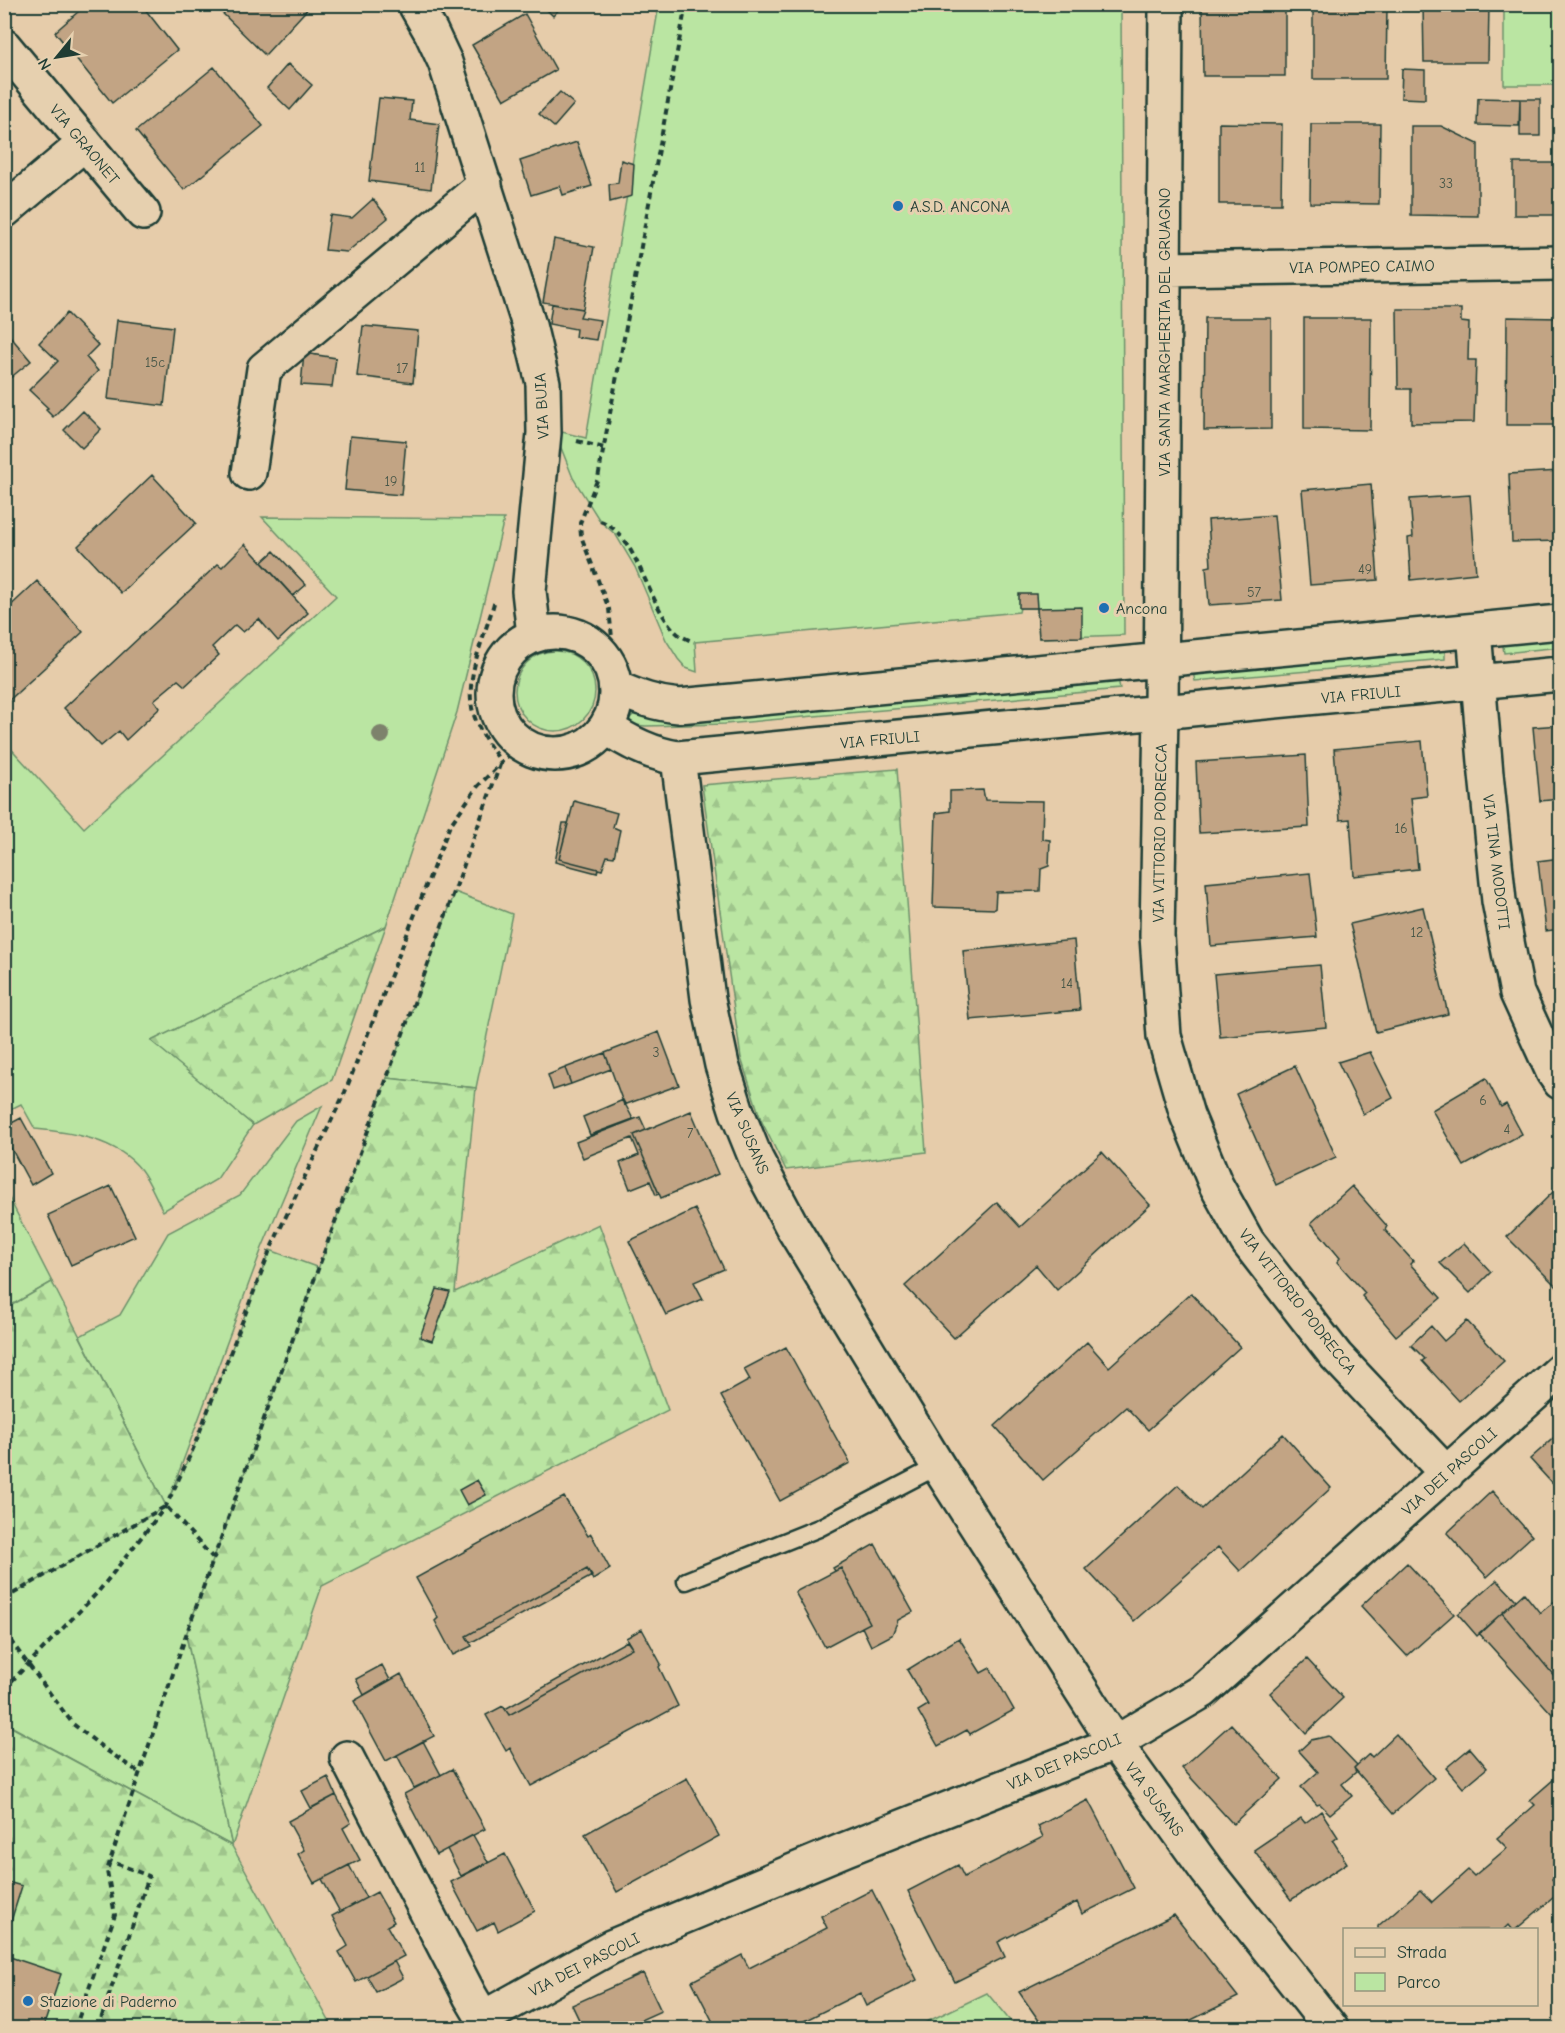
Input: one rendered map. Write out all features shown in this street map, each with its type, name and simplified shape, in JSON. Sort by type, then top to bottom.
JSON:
[{"type":"street","name":"VIA BUIA","points":[[415,4],[445,62],[529,325],[543,383],[544,433],[529,591],[534,635]]},
{"type":"street","name":"VIA SANTA MARGHERITA DEL GRUAGNO","points":[[1162,660],[1166,4]]},
{"type":"street","name":"VIA GRAONET","points":[[4,46],[143,213]]},
{"type":"street","points":[[4,211],[85,143]]},
{"type":"street","points":[[249,473],[264,369],[484,184]]},
{"type":"street","name":"VIA POMPEO CAIMO","points":[[1164,269],[1560,263]]},
{"type":"street","points":[[613,678],[661,704],[679,706],[1560,622]]},
{"type":"street","points":[[551,631],[568,633],[585,640],[599,650],[613,678],[615,702],[606,727],[593,741],[576,751],[557,754],[511,753],[506,731],[497,714],[493,695],[495,676],[503,659],[517,644],[534,635],[551,631]]},
{"type":"street","name":"VIA TINA MODOTTI","points":[[1474,631],[1499,901],[1517,993],[1553,1072],[1560,1082]]},
{"type":"street","points":[[1161,712],[1162,660]]},
{"type":"street","name":"VIA FRIULI","points":[[606,727],[638,747],[678,758],[1560,674]]},
{"type":"street","name":"VIA VITTORIO PODRECCA","points":[[1161,712],[1157,936],[1164,1036],[1187,1115],[1216,1185],[1248,1241],[1336,1356],[1446,1474]]},
{"type":"street","name":"VIA SUSANS","points":[[678,758],[708,999],[722,1065],[737,1112],[756,1159],[793,1228],[938,1466],[1114,1743],[1207,1871],[1331,2028]]},
{"type":"street","name":"VIA DEI PASCOLI","points":[[347,1758],[470,1996],[473,2023],[611,1947],[846,1849],[1114,1743],[1203,1691],[1560,1371]]},
{"type":"lane","points":[[686,1581],[819,1528],[938,1466]]},
{"type":"path","points":[[613,678],[609,609],[581,536],[580,523],[598,478],[686,4]]},
{"type":"path","points":[[584,443],[604,448]]},
{"type":"path","points":[[600,521],[616,529],[632,552],[661,612],[678,634],[694,642]]},
{"type":"path","points":[[495,597],[473,670],[474,715],[484,738],[511,753]]},
{"type":"path","points":[[4,1689],[98,1592],[166,1506],[193,1449],[270,1251],[345,1092],[450,825],[478,786],[511,753]]},
{"type":"path","points":[[75,2028],[115,1915],[107,1871],[140,1773],[214,1558],[511,753]]},
{"type":"path","points":[[166,1506],[214,1558]]},
{"type":"path","points":[[4,1599],[166,1506]]},
{"type":"path","points":[[4,1632],[73,1724],[140,1773]]},
{"type":"path","points":[[98,2028],[149,1876],[110,1861]]},
{"type":"green space","name":"A.S.D. ANCONA","points":[[659,5],[1121,5],[1124,635],[1039,638],[1037,608],[1020,608],[1019,612],[695,642],[697,672],[686,668],[678,659],[666,640],[635,567],[616,535],[600,521],[573,478],[554,430],[586,438]]},
{"type":"green space","points":[[1504,5],[1560,5],[1560,85],[1504,85]]},
{"type":"green space","points":[[262,517],[504,519],[457,712],[386,926],[152,1041],[253,1125],[217,1179],[163,1211],[141,1170],[119,1151],[78,1135],[35,1129],[21,1104],[5,1112],[4,741],[84,828],[336,596]]},
{"type":"green space","points":[[1560,635],[1560,647],[1504,653],[1502,640]]},
{"type":"green space","points":[[1445,647],[1445,659],[1195,681],[1193,672]]},
{"type":"green space","points":[[547,651],[563,651],[584,662],[595,683],[595,699],[584,720],[563,731],[547,731],[533,725],[521,713],[515,699],[515,683],[521,669],[533,657]]},
{"type":"green space","points":[[1118,678],[1120,689],[725,724],[646,726],[634,725],[629,719],[634,714],[692,717]]},
{"type":"green space","points":[[897,769],[926,1152],[786,1170],[761,1120],[741,1058],[702,785]]},
{"type":"green space","points":[[455,892],[512,914],[476,1088],[387,1078]]},
{"type":"green space","points":[[386,926],[332,1080],[253,1125],[151,1041]]},
{"type":"green space","points":[[387,1078],[476,1088],[455,1292],[599,1224],[668,1410],[322,1586],[232,1846],[186,1635]]},
{"type":"green space","points":[[322,1106],[262,1248],[170,1496],[193,1449],[270,1250],[319,1268],[186,1635],[232,1846],[5,1723],[4,1599],[166,1506],[80,1336],[120,1315],[168,1233],[240,1195],[296,1121]]},
{"type":"green space","points":[[4,1188],[52,1282],[5,1309],[4,1309]]},
{"type":"green space","points":[[52,1282],[166,1506],[5,1599],[5,1309]]},
{"type":"green space","points":[[4,1723],[232,1846],[333,2028],[5,2028]]},
{"type":"green space","points":[[987,1993],[1016,2028],[914,2028]]},
{"type":"building","points":[[87,4],[141,4],[177,50],[112,103],[55,32]]},
{"type":"building","points":[[213,4],[312,4],[265,55]]},
{"type":"building","points":[[541,4],[564,4],[553,16]]},
{"type":"building","points":[[1202,4],[1285,4],[1285,76],[1203,76]]},
{"type":"building","points":[[1313,4],[1387,4],[1386,79],[1313,79]]},
{"type":"building","points":[[1423,4],[1489,4],[1488,62],[1424,62]]},
{"type":"building","points":[[525,14],[556,70],[504,100],[472,45]]},
{"type":"building","points":[[288,64],[312,85],[290,110],[267,88]]},
{"type":"building","points":[[214,67],[263,126],[184,190],[136,131]]},
{"type":"building","points":[[1402,69],[1425,70],[1425,99],[1401,98]]},
{"type":"building","points":[[560,92],[574,104],[554,127],[539,114]]},
{"type":"building","points":[[379,98],[412,101],[410,120],[439,124],[431,189],[369,181]]},
{"type":"building","points":[[1478,98],[1520,99],[1519,126],[1477,125]]},
{"type":"building","points":[[1520,99],[1540,99],[1540,136],[1520,136]]},
{"type":"building","points":[[1219,123],[1282,124],[1281,204],[1219,204]]},
{"type":"building","points":[[1311,124],[1380,124],[1379,204],[1310,203]]},
{"type":"building","points":[[1411,126],[1441,126],[1478,144],[1478,216],[1411,215]]},
{"type":"building","points":[[577,142],[592,186],[563,195],[560,186],[531,195],[520,161]]},
{"type":"building","points":[[621,160],[634,164],[632,196],[610,202],[609,184],[618,183]]},
{"type":"building","points":[[1514,163],[1560,163],[1560,215],[1514,215]]},
{"type":"building","points":[[373,199],[388,218],[347,252],[325,250],[330,215],[352,218]]},
{"type":"building","points":[[554,239],[594,247],[583,309],[543,302]]},
{"type":"building","points":[[552,304],[583,309],[580,317],[600,320],[596,340],[575,337],[576,329],[549,324]]},
{"type":"building","points":[[1397,309],[1461,309],[1461,322],[1469,323],[1468,360],[1476,360],[1474,422],[1411,423],[1411,389],[1398,389]]},
{"type":"building","points":[[67,313],[98,345],[86,357],[98,371],[53,417],[46,410],[48,408],[29,390],[58,361],[39,343]]},
{"type":"building","points":[[1507,317],[1560,318],[1560,425],[1506,425]]},
{"type":"building","points":[[1205,318],[1271,318],[1271,429],[1204,430]]},
{"type":"building","points":[[1304,318],[1371,318],[1370,430],[1304,429]]},
{"type":"building","points":[[117,320],[173,327],[164,406],[108,399]]},
{"type":"building","points":[[363,326],[418,331],[413,383],[357,376]]},
{"type":"building","points":[[4,329],[31,361],[4,383]]},
{"type":"building","points":[[304,353],[336,358],[332,387],[301,385]]},
{"type":"building","points":[[83,411],[101,429],[82,448],[64,430]]},
{"type":"building","points":[[350,436],[406,441],[401,495],[345,490]]},
{"type":"building","points":[[1560,471],[1560,541],[1512,542],[1509,474]]},
{"type":"building","points":[[152,475],[196,523],[121,593],[78,546]]},
{"type":"building","points":[[1371,484],[1378,580],[1310,585],[1302,490]]},
{"type":"building","points":[[1470,495],[1476,573],[1411,580],[1408,538],[1413,537],[1410,499]]},
{"type":"building","points":[[1274,515],[1282,600],[1209,605],[1206,567],[1211,566],[1208,520]]},
{"type":"building","points":[[245,544],[308,613],[278,641],[259,619],[243,632],[235,625],[212,647],[219,655],[185,686],[178,680],[154,700],[160,708],[126,740],[119,731],[101,746],[64,708],[218,564],[222,567]]},
{"type":"building","points":[[274,551],[306,585],[293,596],[262,562]]},
{"type":"building","points":[[37,581],[83,632],[4,705],[4,612]]},
{"type":"building","points":[[1019,594],[1036,594],[1037,608],[1019,608]]},
{"type":"building","points":[[1082,607],[1082,637],[1039,638],[1037,608]]},
{"type":"building","points":[[1560,725],[1560,799],[1540,801],[1533,727]]},
{"type":"building","points":[[1422,741],[1427,796],[1411,798],[1418,869],[1354,876],[1350,819],[1340,820],[1334,749]]},
{"type":"building","points":[[1306,755],[1309,827],[1199,833],[1196,762]]},
{"type":"building","points":[[983,790],[985,800],[1043,801],[1042,839],[1050,840],[1049,866],[1041,869],[1040,891],[996,892],[995,909],[933,907],[936,813],[950,811],[950,791]]},
{"type":"building","points":[[574,801],[617,813],[613,827],[620,830],[614,857],[607,856],[602,870],[559,859]]},
{"type":"building","points":[[563,823],[568,823],[559,859],[598,869],[597,873],[555,862]]},
{"type":"building","points":[[1560,858],[1560,929],[1546,931],[1538,861]]},
{"type":"building","points":[[1310,873],[1317,937],[1211,946],[1206,883]]},
{"type":"building","points":[[1423,907],[1448,1014],[1376,1032],[1350,924]]},
{"type":"building","points":[[1074,940],[1080,1010],[970,1020],[963,951]]},
{"type":"building","points":[[1320,965],[1326,1027],[1220,1037],[1214,974]]},
{"type":"building","points":[[659,1032],[679,1085],[624,1105],[605,1053]]},
{"type":"building","points":[[1370,1052],[1393,1098],[1363,1114],[1338,1062]]},
{"type":"building","points":[[605,1053],[611,1069],[571,1084],[565,1068]]},
{"type":"building","points":[[1295,1066],[1336,1157],[1276,1185],[1236,1094]]},
{"type":"building","points":[[565,1068],[571,1084],[553,1090],[548,1075]]},
{"type":"building","points":[[1486,1078],[1501,1107],[1506,1104],[1522,1134],[1464,1166],[1432,1110]]},
{"type":"building","points":[[623,1100],[633,1119],[590,1135],[583,1117]]},
{"type":"building","points":[[691,1111],[718,1174],[661,1198],[634,1135]]},
{"type":"building","points":[[640,1117],[646,1130],[634,1135],[659,1194],[656,1195],[650,1181],[630,1189],[620,1163],[639,1155],[632,1138],[583,1158],[576,1142]]},
{"type":"building","points":[[21,1118],[51,1173],[31,1185],[4,1135],[4,1127]]},
{"type":"building","points":[[1102,1152],[1150,1205],[1057,1290],[1036,1265],[954,1338],[905,1286],[997,1202],[1020,1227]]},
{"type":"building","points":[[111,1186],[135,1236],[71,1265],[48,1215]]},
{"type":"building","points":[[1352,1186],[1387,1226],[1385,1230],[1413,1261],[1410,1264],[1441,1298],[1396,1336],[1362,1296],[1365,1293],[1337,1262],[1340,1258],[1311,1223]]},
{"type":"building","points":[[1556,1189],[1560,1194],[1560,1290],[1507,1237]]},
{"type":"building","points":[[695,1209],[724,1269],[694,1282],[703,1299],[666,1315],[629,1241]]},
{"type":"building","points":[[1464,1243],[1491,1272],[1470,1293],[1440,1263]]},
{"type":"building","points":[[437,1289],[450,1292],[432,1341],[420,1337]]},
{"type":"building","points":[[1191,1293],[1240,1347],[1148,1430],[1126,1407],[1043,1480],[995,1426],[1087,1342],[1109,1367]]},
{"type":"building","points":[[1467,1321],[1504,1361],[1459,1401],[1422,1361],[1425,1359],[1411,1345],[1431,1326],[1444,1341]]},
{"type":"building","points":[[786,1347],[850,1463],[780,1501],[721,1396],[750,1380],[744,1369]]},
{"type":"building","points":[[1283,1434],[1331,1488],[1240,1571],[1218,1547],[1134,1621],[1086,1569],[1178,1485],[1202,1509]]},
{"type":"building","points":[[1558,1434],[1560,1437],[1560,1492],[1530,1459]]},
{"type":"building","points":[[477,1480],[486,1495],[467,1505],[459,1490]]},
{"type":"building","points":[[1492,1491],[1532,1536],[1487,1577],[1447,1533]]},
{"type":"building","points":[[564,1497],[588,1536],[591,1534],[610,1569],[593,1580],[587,1569],[466,1636],[472,1646],[453,1655],[435,1621],[438,1618],[416,1578]]},
{"type":"building","points":[[875,1544],[913,1612],[898,1620],[892,1635],[871,1646],[862,1627],[870,1623],[841,1568],[835,1571],[833,1568]]},
{"type":"building","points":[[1407,1563],[1454,1614],[1407,1656],[1361,1606]]},
{"type":"building","points":[[841,1568],[870,1623],[825,1647],[795,1592]]},
{"type":"building","points":[[587,1569],[592,1576],[470,1643],[466,1636]]},
{"type":"building","points":[[1497,1580],[1516,1600],[1477,1636],[1458,1614]]},
{"type":"building","points":[[1524,1593],[1540,1613],[1560,1597],[1560,1672],[1555,1677],[1502,1613]]},
{"type":"building","points":[[1502,1613],[1555,1677],[1560,1672],[1560,1707],[1552,1714],[1479,1633]]},
{"type":"building","points":[[642,1629],[661,1664],[659,1667],[678,1706],[531,1786],[510,1748],[506,1751],[486,1715],[503,1706],[509,1715],[632,1648],[626,1638]]},
{"type":"building","points":[[959,1638],[981,1673],[990,1668],[1014,1710],[970,1734],[967,1730],[938,1746],[918,1711],[928,1705],[907,1670]]},
{"type":"building","points":[[627,1641],[632,1648],[509,1715],[505,1709]]},
{"type":"building","points":[[1307,1659],[1343,1698],[1306,1733],[1270,1693]]},
{"type":"building","points":[[382,1665],[390,1680],[364,1695],[356,1679]]},
{"type":"building","points":[[401,1674],[434,1736],[386,1761],[354,1701]]},
{"type":"building","points":[[1231,1724],[1282,1779],[1233,1824],[1182,1768]]},
{"type":"building","points":[[1396,1734],[1434,1778],[1393,1814],[1354,1768],[1369,1754],[1372,1757]]},
{"type":"building","points":[[1329,1736],[1357,1765],[1354,1768],[1356,1772],[1342,1784],[1352,1796],[1330,1814],[1320,1804],[1317,1805],[1301,1787],[1318,1772],[1299,1751],[1311,1740]]},
{"type":"building","points":[[423,1741],[441,1775],[414,1788],[397,1755]]},
{"type":"building","points":[[1470,1748],[1487,1768],[1463,1788],[1446,1768]]},
{"type":"building","points":[[452,1769],[485,1829],[436,1855],[404,1794]]},
{"type":"building","points":[[1560,1774],[1560,1871],[1552,1879],[1560,1892],[1517,1928],[1510,1928],[1508,1925],[1505,1928],[1378,1928],[1420,1890],[1432,1902],[1468,1870],[1474,1876],[1507,1848],[1497,1838],[1535,1805],[1530,1800]]},
{"type":"building","points":[[328,1777],[336,1795],[311,1808],[302,1791]]},
{"type":"building","points":[[687,1778],[719,1836],[617,1892],[585,1834]]},
{"type":"building","points":[[336,1795],[351,1823],[343,1828],[360,1860],[314,1883],[298,1854],[304,1850],[288,1821]]},
{"type":"building","points":[[1088,1800],[1134,1888],[1082,1914],[1077,1902],[998,1942],[1005,1957],[955,1982],[908,1891],[958,1865],[964,1877],[1043,1837],[1038,1826]]},
{"type":"building","points":[[1321,1811],[1338,1837],[1333,1841],[1347,1863],[1291,1900],[1254,1850],[1301,1818],[1305,1823]]},
{"type":"building","points":[[473,1835],[488,1862],[461,1876],[447,1849]]},
{"type":"building","points":[[505,1854],[535,1911],[498,1931],[494,1922],[477,1931],[451,1882]]},
{"type":"building","points":[[349,1865],[366,1898],[340,1912],[322,1879]]},
{"type":"building","points":[[4,1881],[22,1886],[7,1934],[4,1933]]},
{"type":"building","points":[[872,1890],[917,1980],[866,2006],[860,1993],[790,2028],[716,2028],[692,1981],[742,1955],[749,1968],[827,1928],[821,1916]]},
{"type":"building","points":[[377,1892],[394,1922],[387,1926],[404,1956],[356,1982],[339,1952],[348,1946],[332,1916]]},
{"type":"building","points":[[1174,1915],[1238,1997],[1175,2028],[1056,2028],[1052,2021],[1042,2025],[1019,1992]]},
{"type":"building","name":"Stazione di Paderno","points":[[4,1955],[61,1974],[43,2028],[4,2028]]},
{"type":"building","points":[[394,1961],[403,1978],[376,1992],[367,1976]]},
{"type":"building","points":[[643,1973],[661,2011],[623,2028],[583,2028],[572,2005]]},
{"type":"place","name":"A.S.D. ANCONA","points":[[898,206]]},
{"type":"place","name":"Ancona","points":[[1104,608]]},
{"type":"place","name":"Stazione di Paderno","points":[[28,2001]]}]
